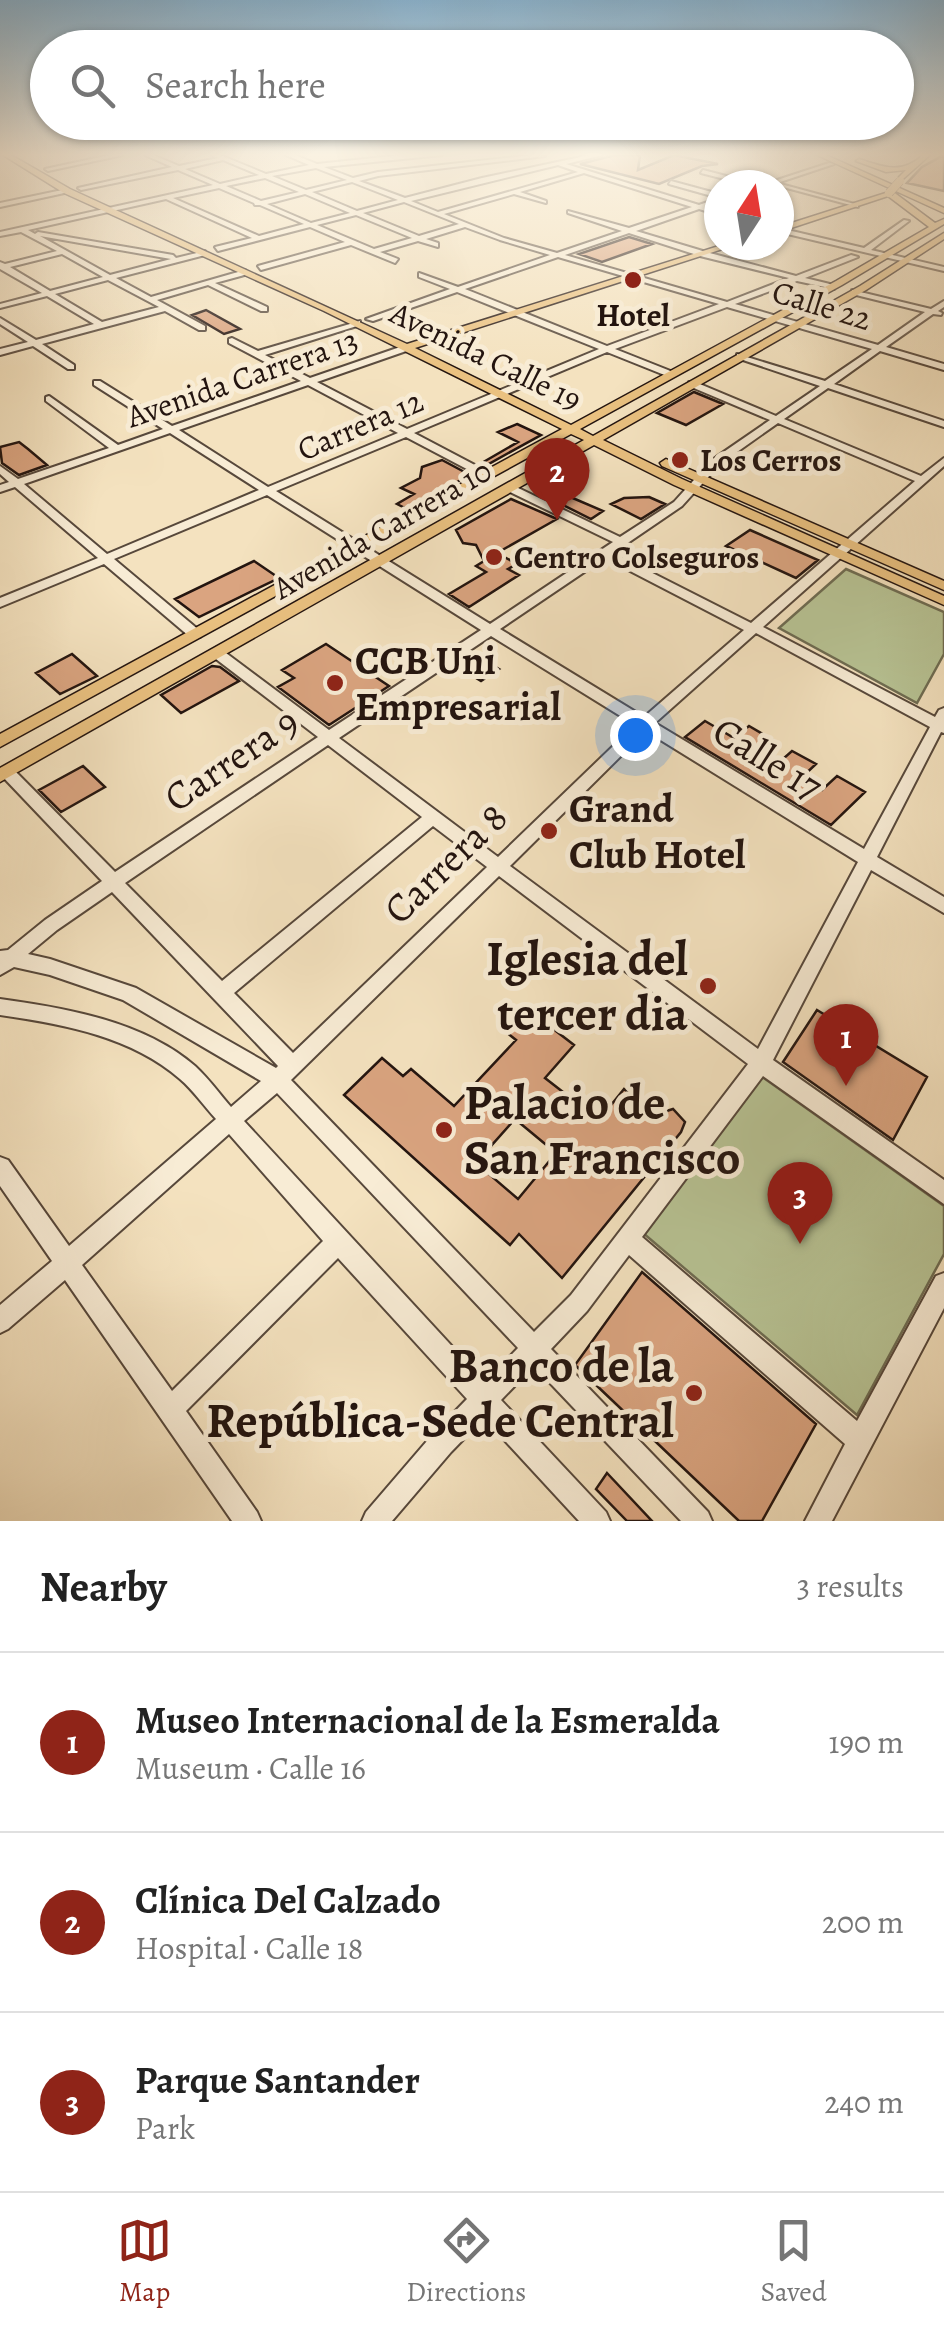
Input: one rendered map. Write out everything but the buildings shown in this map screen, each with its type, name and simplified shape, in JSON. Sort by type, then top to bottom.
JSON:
[{"type":"main road","name":"Avenida Calle 19","points":[[142,226],[503,395],[577,425],[606,432],[698,484]]},
{"type":"main road","name":"Avenida Calle 19","points":[[165,226],[516,388],[577,425],[594,440],[844,549],[944,601]]},
{"type":"main road","name":"Avenida Carrera 10","points":[[0,741],[831,287],[931,226]]},
{"type":"main road","name":"Avenida Carrera 10","points":[[4,774],[854,292],[944,235]]},
{"type":"main road","name":"Avenida Carrera 13","points":[[406,348],[702,254]]},
{"type":"main road","name":"Avenida Calle 19","points":[[844,549],[944,586]]},
{"type":"street","points":[[0,234],[44,226]]},
{"type":"street","points":[[231,226],[258,238]]},
{"type":"street","points":[[218,249],[304,226]]},
{"type":"street","points":[[310,226],[395,261]]},
{"type":"street","points":[[389,226],[435,245]]},
{"type":"street","points":[[373,252],[461,226]]},
{"type":"street","name":"Calle 22","points":[[467,226],[944,367]]},
{"type":"street","points":[[614,226],[702,254],[831,287]]},
{"type":"street","points":[[370,318],[644,226]]},
{"type":"street","points":[[865,250],[899,226]]},
{"type":"street","points":[[24,231],[202,328]]},
{"type":"street","points":[[24,231],[182,258]]},
{"type":"street","points":[[794,233],[944,270]]},
{"type":"street","points":[[260,268],[350,243]]},
{"type":"street","points":[[1,266],[63,252]]},
{"type":"street","points":[[0,306],[202,253]]},
{"type":"street","name":"Carrera 12","points":[[0,603],[609,348],[854,257]]},
{"type":"street","points":[[1,266],[101,326]]},
{"type":"street","points":[[150,300],[246,272]]},
{"type":"street","points":[[422,274],[670,374]]},
{"type":"street","points":[[209,282],[264,309]]},
{"type":"street","points":[[854,292],[944,314]]},
{"type":"street","name":"Carrera 9","points":[[4,960],[328,736],[678,504],[716,462],[944,303]]},
{"type":"street","points":[[0,352],[166,308]]},
{"type":"street","points":[[0,320],[71,367]]},
{"type":"street","points":[[258,354],[356,324]]},
{"type":"street","points":[[232,341],[486,475]]},
{"type":"street","name":"Avenida Carrera 13","points":[[0,489],[406,348]]},
{"type":"street","points":[[740,356],[944,424]]},
{"type":"street","name":"Calle 17","points":[[97,383],[944,906]]},
{"type":"street","points":[[692,384],[922,480]]},
{"type":"street","points":[[49,400],[116,448]]},
{"type":"street","name":"Carrera 8","points":[[0,1321],[232,1120],[646,724],[944,461]]},
{"type":"street","points":[[0,468],[195,634]]},
{"type":"street","points":[[510,488],[621,542]]},
{"type":"street","points":[[375,1521],[484,1398],[579,1302],[761,1063],[942,722],[604,552]]},
{"type":"street","points":[[217,653],[761,1063],[944,1193]]},
{"type":"street","points":[[4,774],[221,993],[280,1073],[532,1350],[699,1521]]},
{"type":"street","points":[[221,993],[433,818]]},
{"type":"street","points":[[4,960],[50,967],[129,994],[280,1073]]},
{"type":"street","points":[[0,1007],[57,1015],[136,1039],[188,1072],[338,1242],[597,1521]]},
{"type":"street","points":[[0,1168],[248,1521]]},
{"type":"street","points":[[627,1239],[861,1441]]},
{"type":"street","points":[[170,1410],[338,1242]]},
{"type":"street","points":[[818,1521],[944,1284]]},
{"type":"green space","points":[[846,569],[944,612],[944,654],[917,703],[779,628]]},
{"type":"green space","points":[[761,1076],[944,1206],[944,1254],[857,1415],[643,1233]]},
{"type":"place","name":"Hotel","points":[[633,280]]},
{"type":"place","name":"Los Cerros","points":[[680,460]]},
{"type":"place","name":"Clínica Del Calzado","points":[[557,520]]},
{"type":"place","name":"Centro Colseguros","points":[[494,557]]},
{"type":"place","name":"CCB Uni Empresarial","points":[[335,683]]},
{"type":"place","name":"Grand Club Hotel","points":[[549,831]]},
{"type":"place","name":"Iglesia del tercer dia","points":[[708,986]]},
{"type":"place","name":"Museo Internacional de la Esmeralda","points":[[846,1086]]},
{"type":"place","name":"Palacio de San Francisco","points":[[444,1130]]},
{"type":"place","name":"Parque Santander","points":[[800,1244]]},
{"type":"place","name":"Banco de la República-Sede Central","points":[[694,1393]]}]
